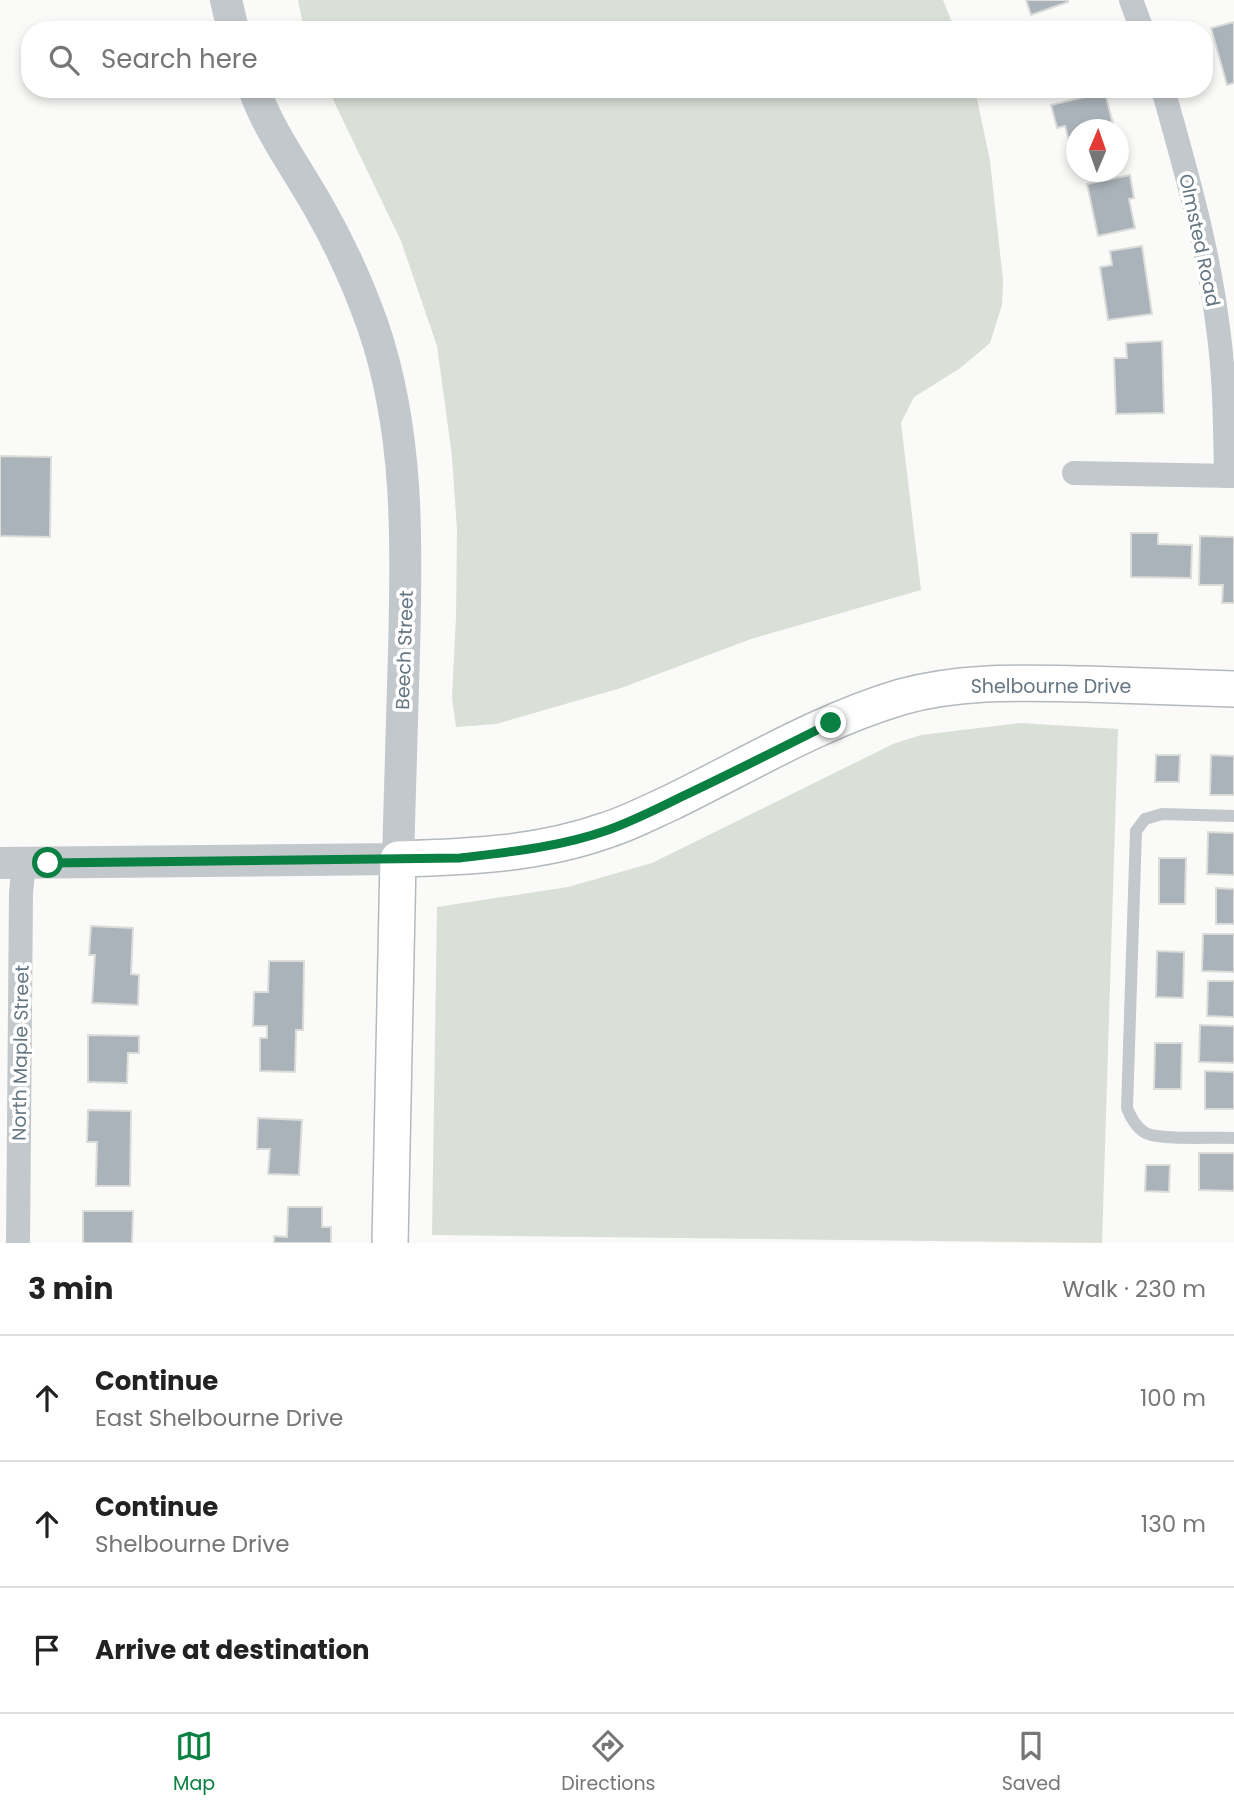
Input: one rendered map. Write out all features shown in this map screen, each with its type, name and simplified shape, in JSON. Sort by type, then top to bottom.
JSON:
[{"type":"main road","name":"Shelbourne Drive","points":[[398,859],[460,858],[522,851],[608,830],[695,791],[852,713],[905,696],[986,683],[1234,689]]},
{"type":"main road","name":"Beech Street","points":[[390,1243],[398,859]]},
{"type":"street","points":[[226,0],[231,21]]},
{"type":"street","points":[[1131,0],[1139,21]]},
{"type":"street","name":"Beech Street","points":[[258,98],[281,145],[318,205],[346,259],[373,327],[388,379],[398,429],[403,474],[406,566],[398,859]]},
{"type":"street","name":"Olmsted Road","points":[[1165,98],[1195,205],[1218,327],[1230,476]]},
{"type":"street","points":[[1074,472],[1230,476]]},
{"type":"street","points":[[12,863],[398,859]]},
{"type":"street","name":"North Maple Street","points":[[12,863],[22,892],[18,1243]]},
{"type":"lane","points":[[1234,816],[1162,814],[1145,819],[1136,831],[1127,1108],[1133,1121],[1148,1134],[1167,1137],[1234,1138]]},
{"type":"shaded area","points":[[298,0],[943,0],[951,21],[302,21]]},
{"type":"shaded area","points":[[332,98],[977,98],[990,161],[1003,280],[1002,305],[990,343],[959,369],[914,397],[901,423],[921,590],[751,639],[621,688],[496,724],[456,727],[452,698],[457,530],[452,456],[437,346],[401,241]]},
{"type":"shaded area","points":[[1020,723],[1118,729],[1102,1243],[432,1235],[437,907],[568,887],[652,863],[893,744],[921,735]]},
{"type":"building","points":[[1026,0],[1068,0],[1068,2],[1031,15]]},
{"type":"building","points":[[1234,22],[1234,83],[1227,85],[1213,27]]},
{"type":"building","points":[[1080,98],[1106,98],[1112,119],[1066,119],[1066,130],[1065,126],[1057,128],[1051,105]]},
{"type":"building","points":[[1129,175],[1134,198],[1129,199],[1135,228],[1098,236],[1087,184],[1129,182]]},
{"type":"building","points":[[1142,246],[1152,314],[1108,320],[1100,267],[1112,265],[1110,251]]},
{"type":"building","points":[[1162,341],[1164,413],[1116,414],[1114,358],[1127,358],[1126,343]]},
{"type":"building","points":[[0,456],[51,457],[50,537],[0,536]]},
{"type":"building","points":[[1131,533],[1158,533],[1158,544],[1192,545],[1191,578],[1131,577]]},
{"type":"building","points":[[1200,536],[1234,537],[1234,603],[1222,603],[1223,585],[1199,585]]},
{"type":"building","points":[[1156,755],[1180,755],[1179,782],[1155,782]]},
{"type":"building","points":[[1211,755],[1234,756],[1234,795],[1210,795]]},
{"type":"building","points":[[1208,832],[1234,833],[1234,875],[1207,874]]},
{"type":"building","points":[[1159,858],[1186,858],[1185,904],[1159,904]]},
{"type":"building","points":[[1216,888],[1234,889],[1234,924],[1216,924]]},
{"type":"building","points":[[91,926],[133,928],[131,974],[139,975],[138,1005],[92,1003],[95,955],[89,955]]},
{"type":"building","points":[[1203,934],[1234,934],[1234,972],[1202,971]]},
{"type":"building","points":[[1157,951],[1184,952],[1183,998],[1156,997]]},
{"type":"building","points":[[269,961],[304,961],[303,1030],[296,1030],[295,1072],[260,1071],[260,1038],[267,1038],[267,1026],[253,1026],[254,992],[268,992]]},
{"type":"building","points":[[1208,981],[1234,981],[1234,1017],[1207,1016]]},
{"type":"building","points":[[1200,1025],[1234,1026],[1234,1063],[1199,1062]]},
{"type":"building","points":[[88,1035],[139,1036],[139,1053],[128,1053],[127,1083],[88,1082]]},
{"type":"building","points":[[1155,1043],[1182,1043],[1181,1089],[1154,1089]]},
{"type":"building","points":[[1205,1071],[1234,1072],[1234,1109],[1205,1109]]},
{"type":"building","points":[[88,1110],[131,1111],[130,1186],[96,1186],[97,1142],[87,1142]]},
{"type":"building","points":[[258,1118],[302,1120],[299,1175],[268,1174],[270,1149],[257,1149]]},
{"type":"building","points":[[1199,1153],[1234,1153],[1234,1191],[1199,1190]]},
{"type":"building","points":[[1146,1165],[1170,1165],[1169,1192],[1145,1191]]},
{"type":"building","points":[[288,1207],[322,1207],[322,1227],[331,1227],[331,1243],[274,1243],[274,1236],[287,1237]]},
{"type":"building","points":[[83,1211],[133,1211],[132,1243],[83,1243]]},
{"type":"route","points":[[48,863],[460,858],[522,851],[608,830],[707,785],[831,723]]}]
